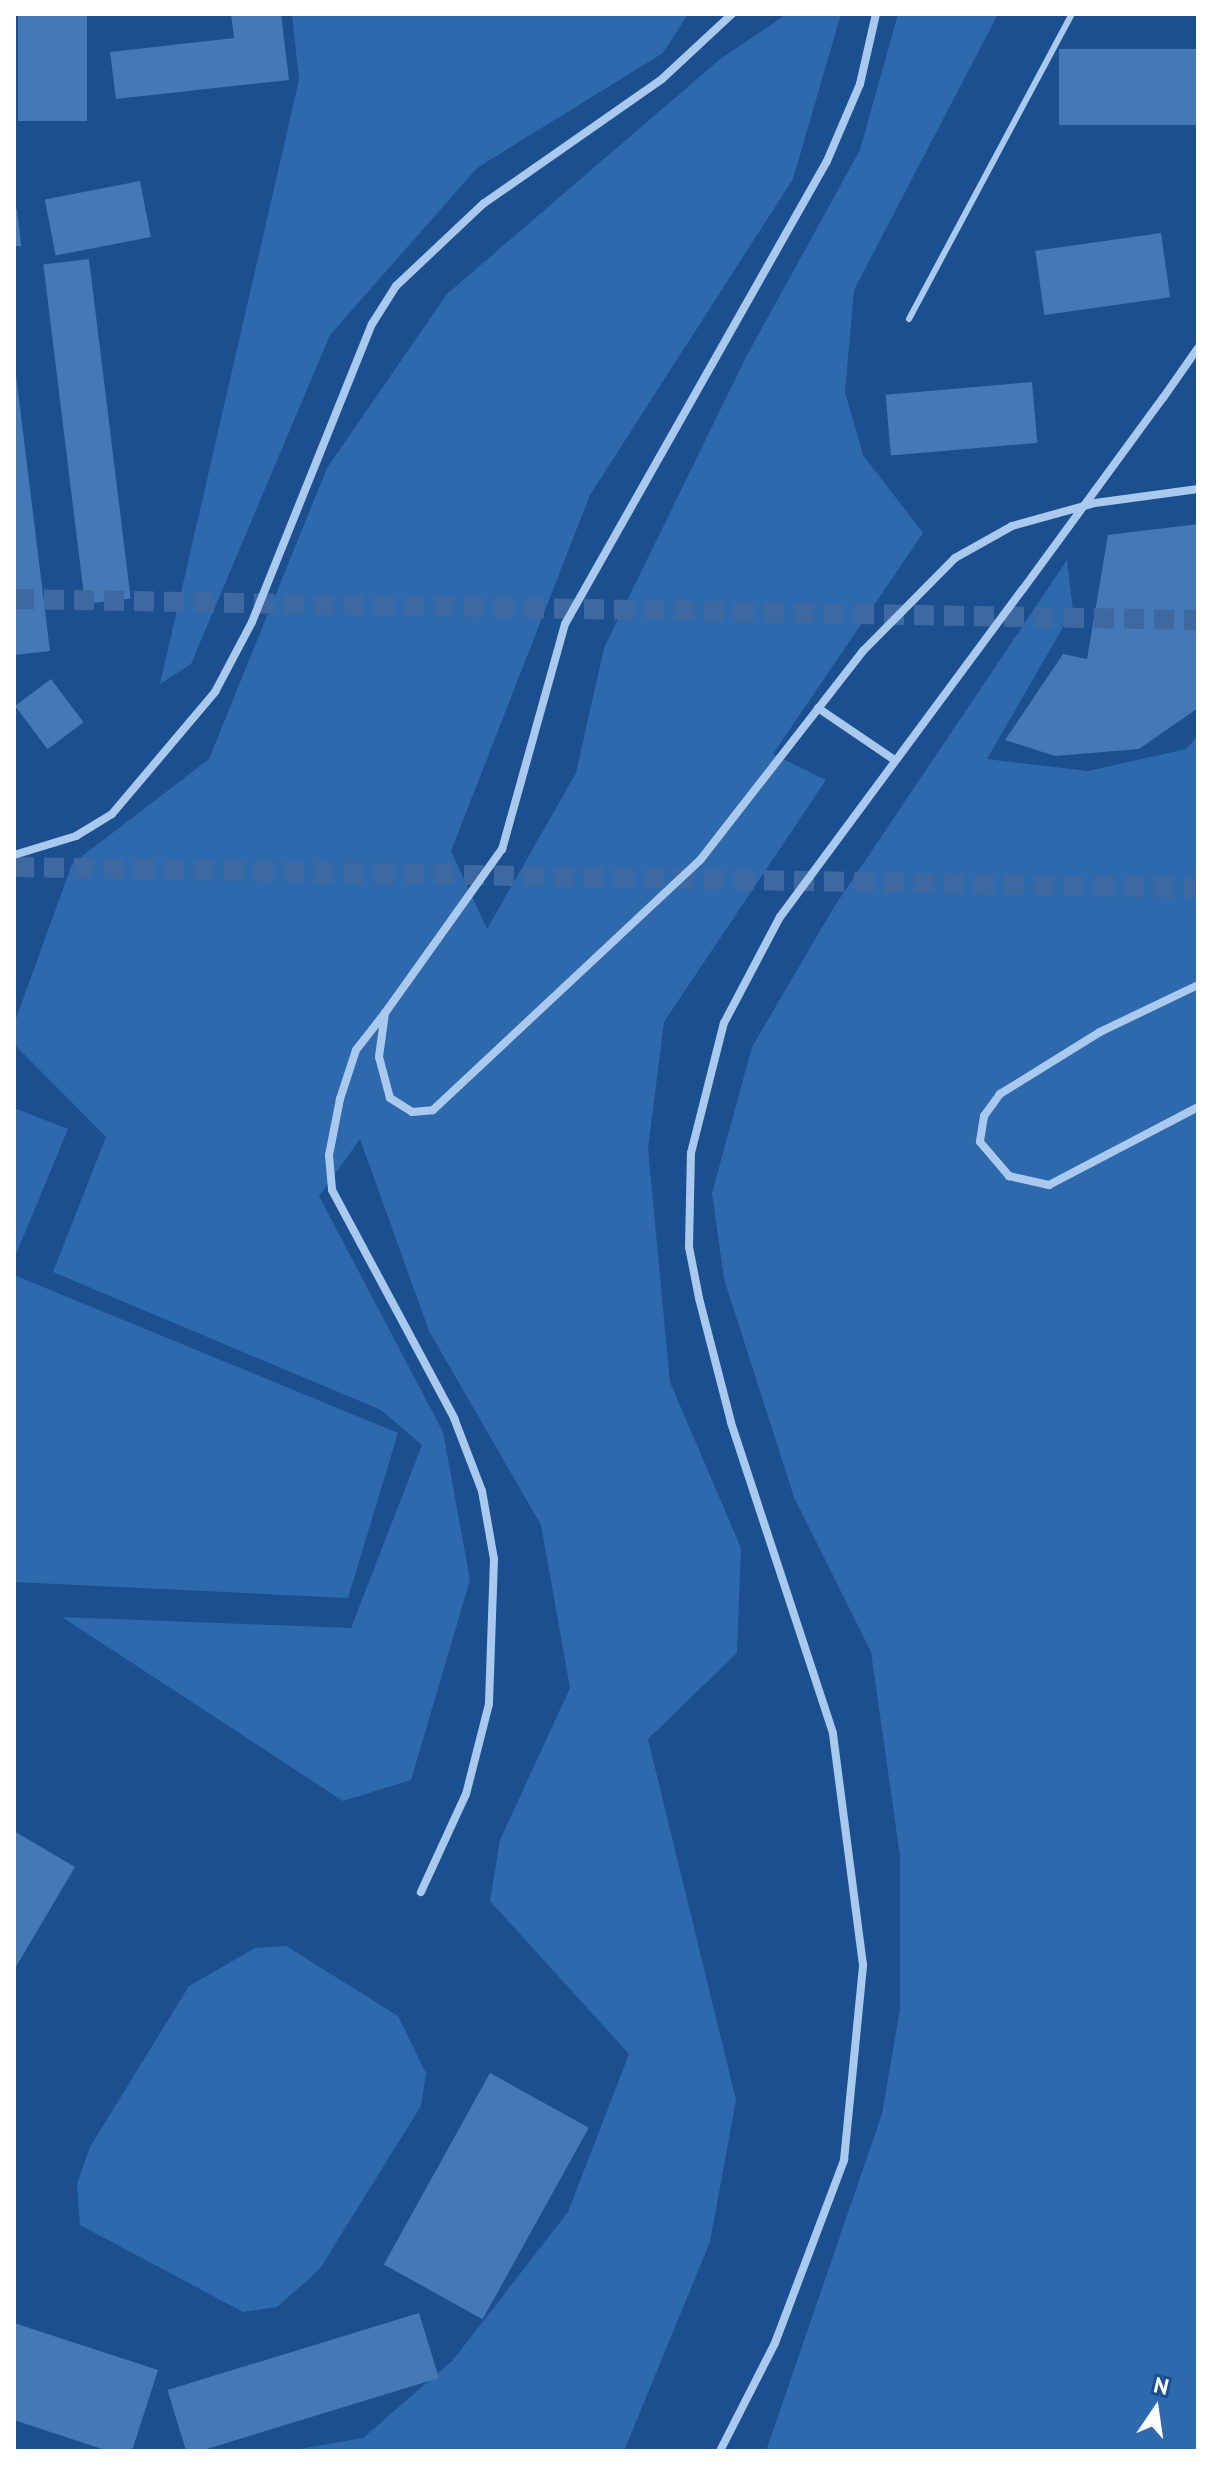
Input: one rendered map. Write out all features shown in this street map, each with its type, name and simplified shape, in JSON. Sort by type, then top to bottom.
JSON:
[{"type":"street","points":[[14,855],[76,836],[112,814],[215,692],[252,622],[372,324],[396,286],[483,204],[662,79],[732,14]]},
{"type":"street","points":[[421,1892],[466,1794],[489,1704],[494,1559],[482,1491],[454,1418],[332,1190],[329,1155],[340,1099],[356,1050],[502,849],[569,616],[834,147],[860,84],[876,14]]},
{"type":"street","points":[[720,2451],[775,2343],[844,2160],[863,1965],[833,1733],[731,1422],[699,1298],[689,1247],[691,1153],[724,1023],[780,917],[893,759],[1023,589],[1198,348]]},
{"type":"street","points":[[385,1013],[380,1080],[399,1106],[433,1110],[701,859],[818,708],[919,589],[982,541],[1095,503],[1198,489]]},
{"type":"street","points":[[818,708],[893,759]]},
{"type":"street","points":[[1198,985],[1100,1032],[1000,1094],[984,1116],[980,1142],[1009,1176],[1049,1185],[1198,1107]]},
{"type":"lane","points":[[909,319],[1072,14]]},
{"type":"shaded area","points":[[292,14],[688,14],[663,53],[477,168],[330,335],[191,664],[160,684],[299,80]]},
{"type":"shaded area","points":[[787,14],[841,14],[793,179],[590,495],[451,851],[487,929],[576,773],[604,648],[745,359],[860,150],[898,14],[998,14],[854,290],[845,392],[863,455],[923,533],[773,754],[826,780],[664,1022],[648,1149],[670,1382],[741,1548],[737,1653],[648,1739],[736,2100],[710,2242],[624,2451],[288,2451],[363,2438],[453,2360],[568,2212],[629,2054],[490,1901],[500,1840],[570,1688],[541,1525],[429,1331],[360,1139],[319,1196],[443,1432],[470,1580],[411,1780],[343,1801],[62,1617],[351,1628],[422,1445],[381,1410],[53,1272],[106,1137],[14,1044],[14,1024],[72,864],[209,759],[327,468],[447,294],[719,60]]},
{"type":"shaded area","points":[[1067,560],[1073,610],[987,759],[1088,771],[1186,749],[1198,736],[1198,2451],[766,2451],[882,2114],[900,2009],[900,1856],[871,1652],[794,1497],[724,1279],[712,1193],[752,1047],[834,907]]},
{"type":"shaded area","points":[[14,1108],[68,1129],[14,1259]]},
{"type":"shaded area","points":[[14,1275],[398,1433],[348,1598],[14,1582]]},
{"type":"shaded area","points":[[286,1946],[398,2016],[426,2073],[421,2106],[319,2270],[277,2307],[243,2312],[80,2225],[77,2184],[90,2147],[189,1986],[255,1948]]},
{"type":"building","points":[[18,14],[87,14],[87,121],[18,121]]},
{"type":"building","points":[[231,14],[281,14],[289,80],[116,99],[110,52],[234,38]]},
{"type":"building","points":[[1059,49],[1198,49],[1198,125],[1059,125]]},
{"type":"building","points":[[140,181],[151,237],[56,255],[45,200]]},
{"type":"building","points":[[17,209],[21,246],[14,246],[14,210]]},
{"type":"building","points":[[1161,233],[1170,297],[1044,315],[1035,251]]},
{"type":"building","points":[[89,259],[131,598],[85,604],[43,265]]},
{"type":"building","points":[[14,359],[50,651],[14,655]]},
{"type":"building","points":[[1032,382],[1037,443],[891,456],[886,395]]},
{"type":"building","points":[[1198,524],[1198,708],[1139,749],[1055,756],[1005,740],[1063,654],[1087,659],[1108,535]]},
{"type":"building","points":[[51,679],[83,722],[48,749],[15,706]]},
{"type":"building","points":[[14,1831],[75,1867],[14,1970]]},
{"type":"building","points":[[490,2073],[589,2128],[483,2319],[384,2265]]},
{"type":"building","points":[[419,2313],[439,2378],[200,2451],[186,2451],[167,2390]]},
{"type":"building","points":[[14,2323],[158,2370],[132,2451],[108,2451],[14,2420]]},
{"type":"tunnel","points":[[14,599],[1198,620]]},
{"type":"tunnel","points":[[14,867],[1198,888]]}]
